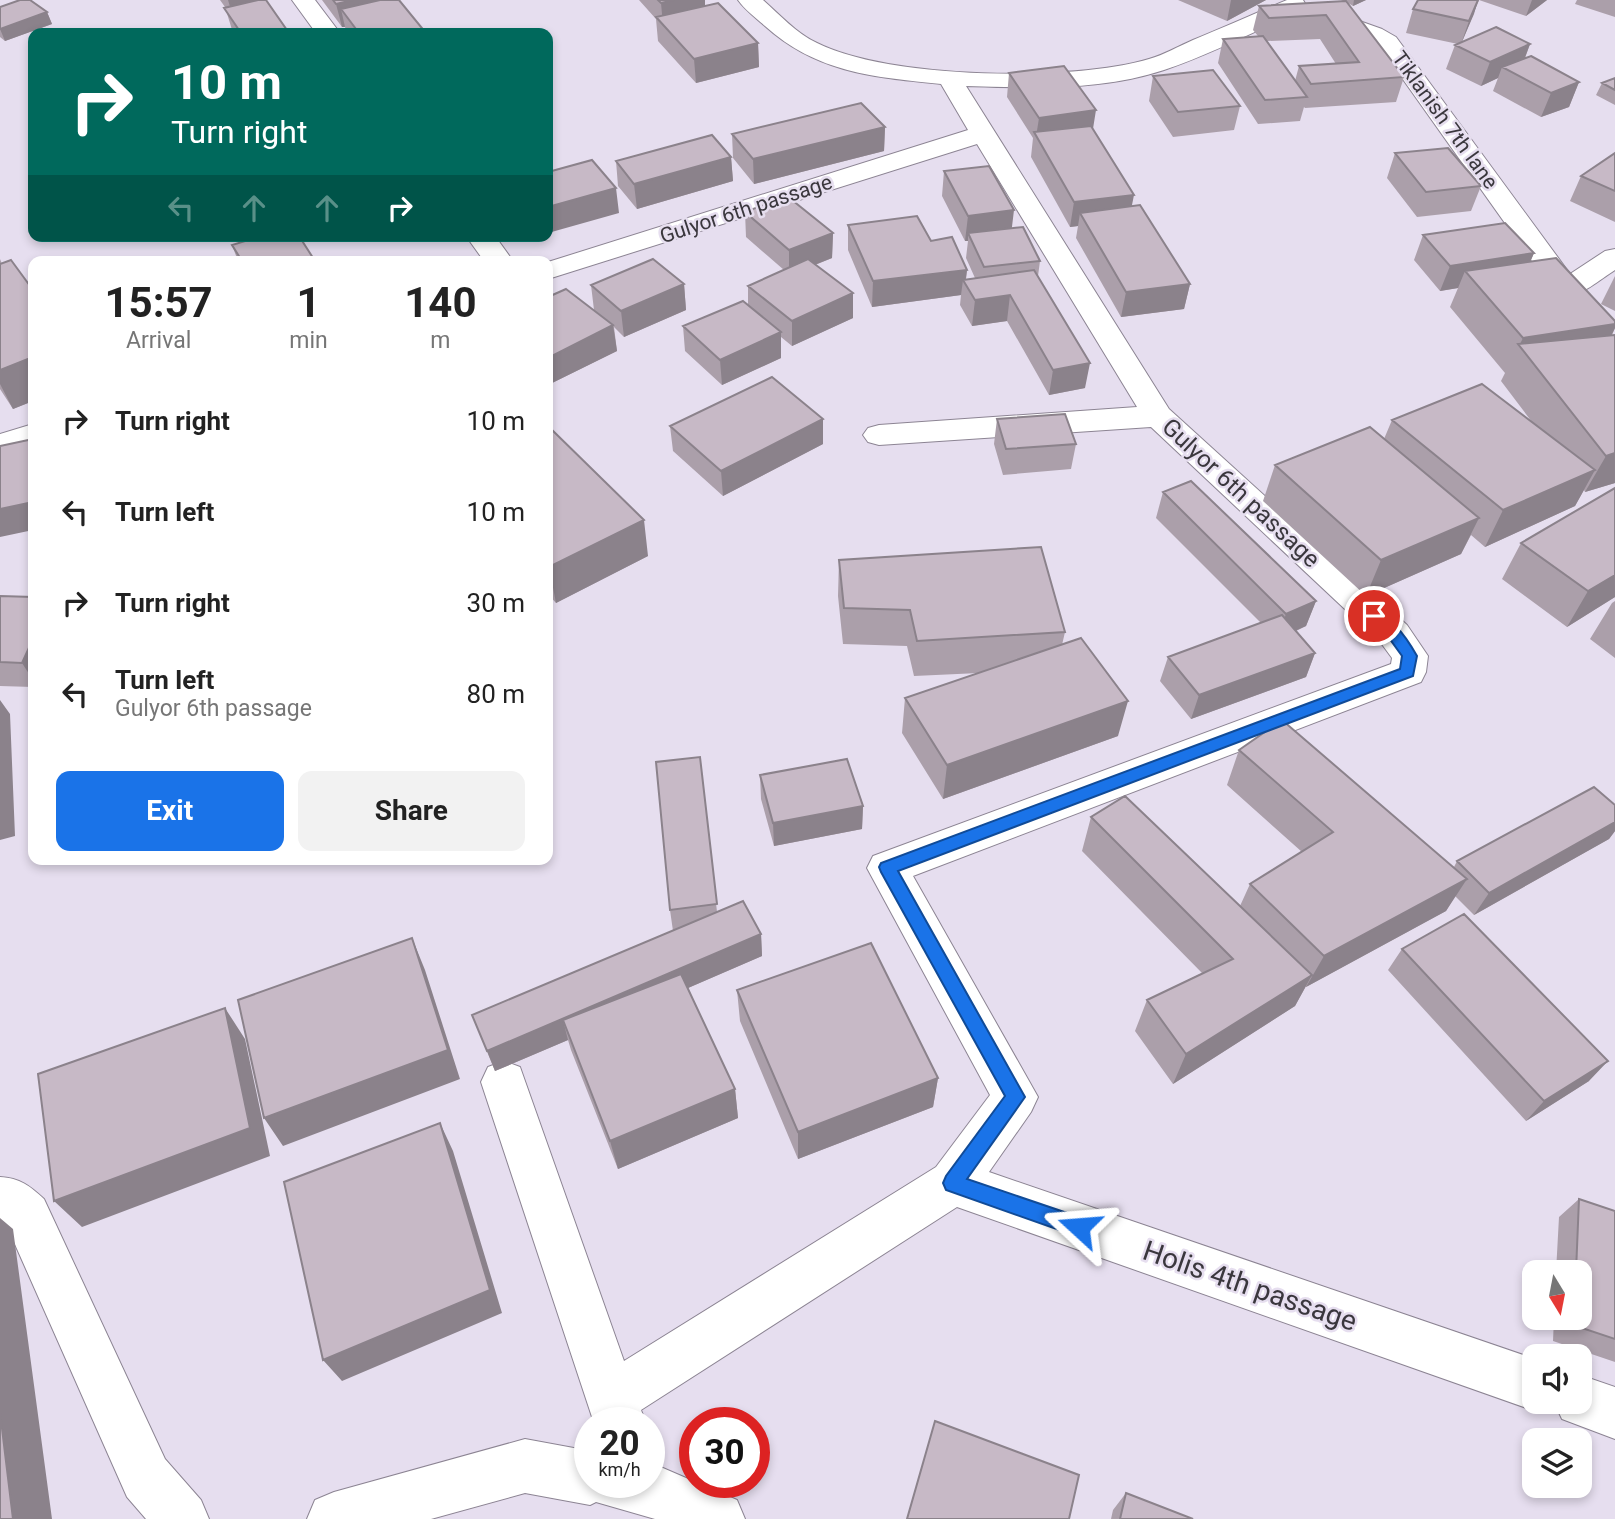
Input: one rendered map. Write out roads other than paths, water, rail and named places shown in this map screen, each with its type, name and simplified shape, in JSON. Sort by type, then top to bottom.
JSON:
[{"type":"street","points":[[303,0],[324,28]]},
{"type":"street","points":[[749,0],[792,38],[809,49],[870,69],[949,78],[1044,81],[1099,76],[1156,65],[1290,2]]},
{"type":"street","name":"Tiklanish 7th lane","points":[[1290,2],[1374,34],[1388,42],[1566,289],[1615,257]]},
{"type":"street","name":"Gulyor 6th passage","points":[[949,78],[1158,416],[1394,634],[1409,656],[1408,672],[887,867],[1015,1097],[953,1183]]},
{"type":"street","name":"Gulyor 6th passage","points":[[553,269],[984,133]]},
{"type":"street","points":[[485,242],[495,256]]},
{"type":"street","points":[[879,435],[1158,416]]},
{"type":"street","points":[[0,444],[28,436]]},
{"type":"street","points":[[504,1082],[613,1407]]},
{"type":"street","points":[[622,1407],[953,1183]]},
{"type":"street","name":"Holis 4th passage","points":[[953,1183],[1522,1380]]},
{"type":"street","points":[[0,1200],[12,1201],[27,1216],[146,1478],[182,1519]]},
{"type":"street","points":[[1592,1405],[1615,1413]]},
{"type":"street","points":[[334,1519],[525,1466],[574,1475]]},
{"type":"street","points":[[665,1497],[718,1519]]}]
